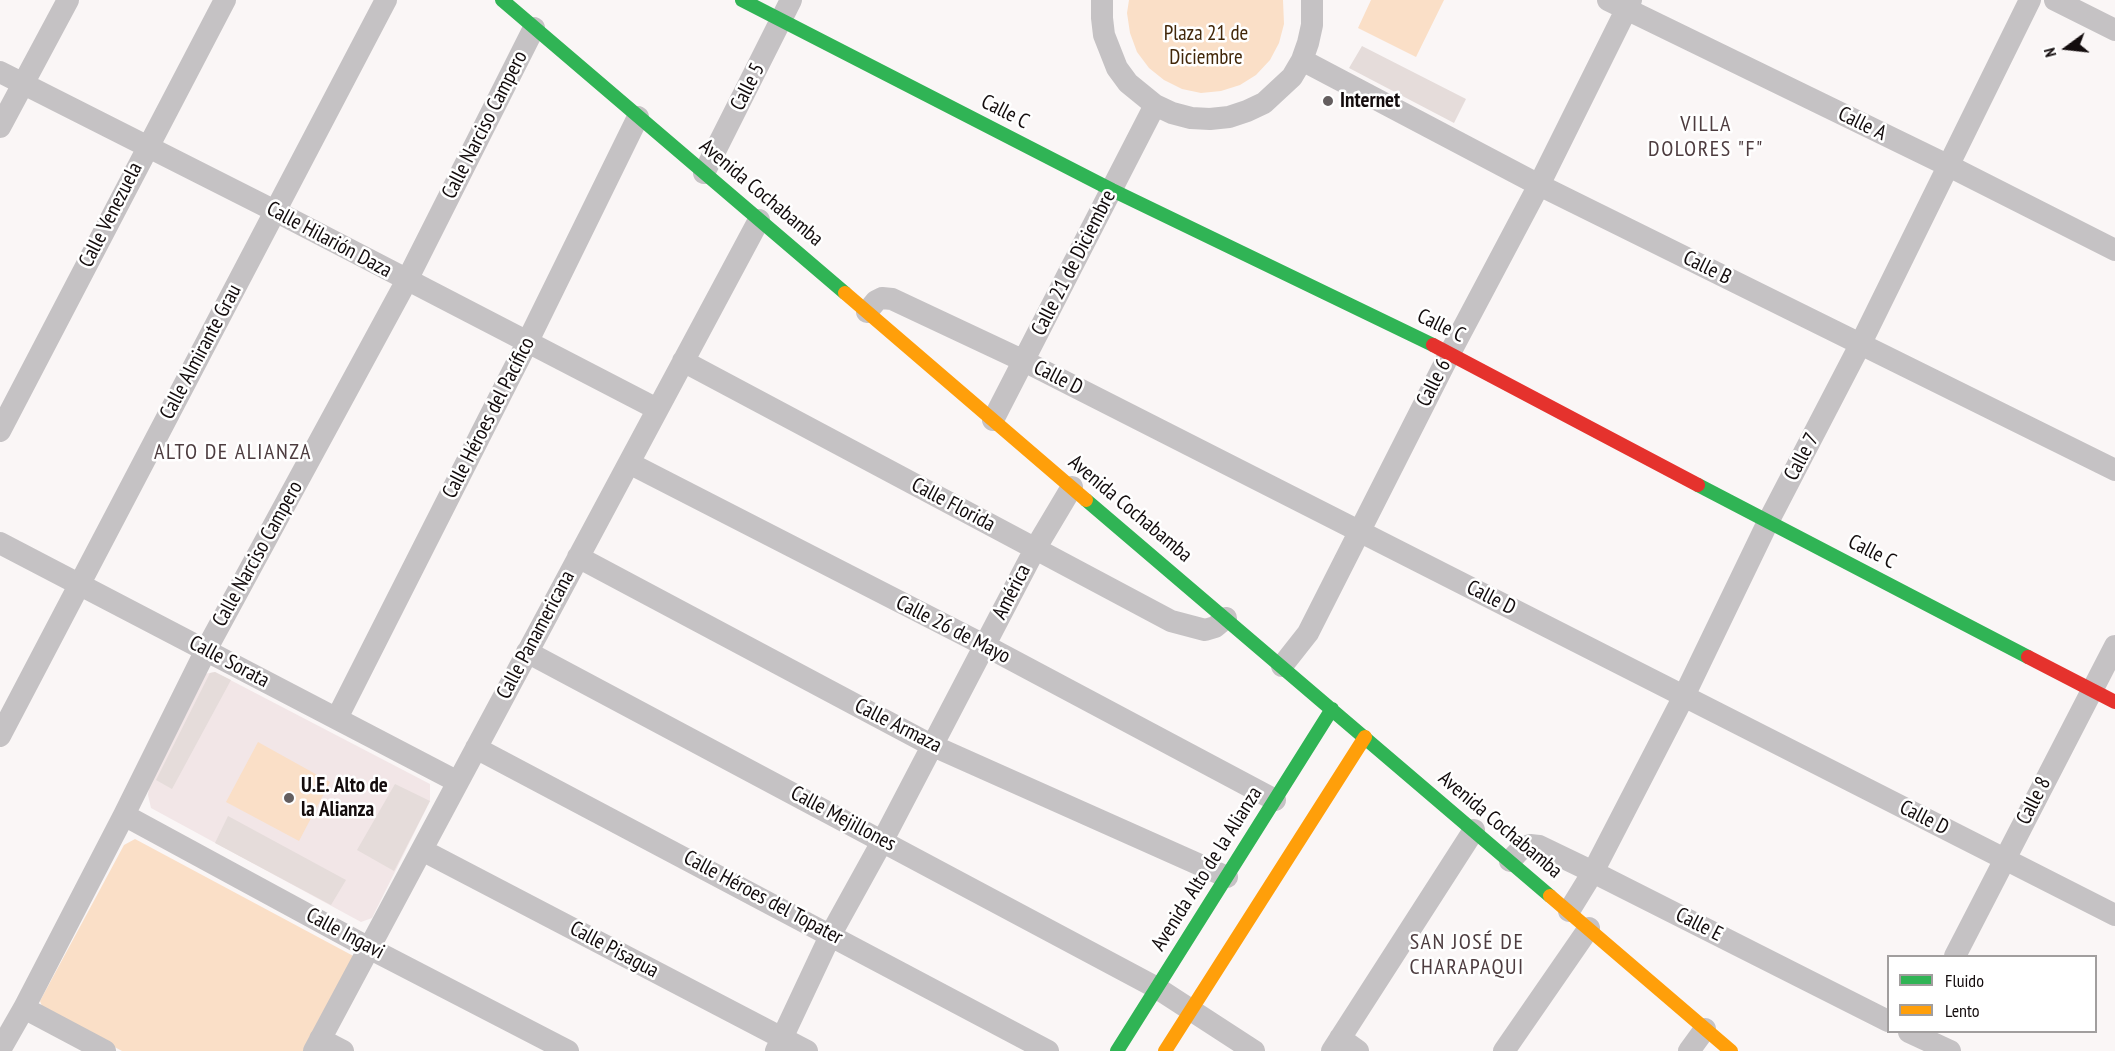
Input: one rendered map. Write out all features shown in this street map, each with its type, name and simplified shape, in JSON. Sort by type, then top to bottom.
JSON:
[{"type":"street","points":[[0,127],[68,0]]},
{"type":"street","name":"Calle Venezuela","points":[[0,432],[225,0]]},
{"type":"street","name":"Calle Almirante Grau","points":[[0,736],[7,706],[79,584],[386,0]]},
{"type":"street","name":"Avenida Cochabamba","points":[[502,0],[1731,1051]]},
{"type":"street","name":"Calle C","points":[[742,0],[786,10],[1112,190],[1449,353],[2115,702]]},
{"type":"street","points":[[1102,0],[1104,35],[1117,68],[1134,89],[1155,105],[1172,113],[1191,118],[1210,119],[1229,117],[1264,103],[1292,77],[1302,60],[1312,25],[1312,0]]},
{"type":"street","name":"Calle 7","points":[[1569,911],[1593,872],[1684,696],[1768,522],[1862,343],[2030,0]]},
{"type":"street","points":[[2055,0],[2115,30]]},
{"type":"street","name":"Calle A","points":[[1622,3],[2115,250]]},
{"type":"street","name":"Calle 6","points":[[1282,666],[1308,633],[1449,353],[1539,185],[1622,3]]},
{"type":"street","name":"Calle 5","points":[[704,173],[786,10]]},
{"type":"street","name":"Calle Narciso Campero","points":[[0,1050],[24,1008],[206,650],[407,280],[534,28]]},
{"type":"street","name":"Calle B","points":[[1302,60],[1539,185],[2115,470]]},
{"type":"street","name":"Calle Hilarión Daza","points":[[0,72],[275,211],[657,409]]},
{"type":"street","name":"Calle 21 de Diciembre","points":[[993,420],[1155,105]]},
{"type":"street","name":"Calle Héroes del Pacífico","points":[[337,718],[638,117]]},
{"type":"street","name":"Calle Panamericana","points":[[317,1045],[759,220]]},
{"type":"street","name":"Calle D","points":[[867,312],[876,301],[882,298],[891,299],[1024,361],[2115,915]]},
{"type":"street","name":"Calle Florida","points":[[683,361],[1171,621],[1205,630],[1215,627],[1226,618]]},
{"type":"street","name":"Calle 26 de Mayo","points":[[629,463],[984,645],[1275,800]]},
{"type":"street","name":"América","points":[[779,1045],[831,934],[883,840],[1035,549],[1072,487]]},
{"type":"street","name":"Calle Sorata","points":[[0,543],[458,782]]},
{"type":"street","name":"Calle Armaza","points":[[578,557],[931,745],[1227,877]]},
{"type":"street","name":"Calle 8","points":[[1956,955],[2115,646]]},
{"type":"street","name":"Calle Mejillones","points":[[527,652],[1157,988],[1254,1051]]},
{"type":"street","name":"Avenida Alto de la Alianza","points":[[1117,1051],[1332,709]]},
{"type":"street","points":[[1165,1051],[1365,737]]},
{"type":"street","name":"Calle Héroes del Topater","points":[[476,748],[831,934],[1048,1051]]},
{"type":"street","name":"Calle Ingavi","points":[[123,814],[369,948],[568,1051]]},
{"type":"street","points":[[1343,1047],[1474,830]]},
{"type":"street","name":"Calle E","points":[[1510,861],[1522,848],[1530,845],[1539,846],[1887,1020]]},
{"type":"street","name":"Calle Pisagua","points":[[422,850],[779,1045],[807,1051]]},
{"type":"street","points":[[1504,1051],[1589,928]]},
{"type":"street","points":[[24,1008],[105,1051]]},
{"type":"street","points":[[1689,1051],[1705,1029]]},
{"type":"street","points":[[1912,1037],[1950,1051]]},
{"type":"street","points":[[317,1045],[343,1051]]},
{"type":"shaded area","name":"U.E. Alto de la Alianza","points":[[215,672],[430,784],[430,801],[372,918],[361,922],[151,808],[148,795],[150,777],[204,674]]},
{"type":"green space","name":"Plaza 21 de Diciembre","points":[[1129,0],[1283,0],[1284,24],[1279,43],[1270,60],[1256,75],[1240,85],[1221,91],[1201,93],[1182,89],[1164,80],[1149,68],[1137,52],[1130,33],[1127,13]]},
{"type":"green space","points":[[1371,0],[1444,0],[1416,57],[1358,28]]},
{"type":"green space","points":[[258,742],[330,782],[299,841],[226,802]]},
{"type":"green space","points":[[135,839],[359,959],[310,1051],[122,1051],[43,1009],[40,1001],[124,845]]},
{"type":"building","points":[[1362,46],[1466,99],[1454,123],[1349,68]]},
{"type":"building","points":[[215,672],[231,680],[172,789],[156,780],[210,673]]},
{"type":"building","points":[[395,784],[430,801],[394,871],[357,850]]},
{"type":"building","points":[[228,816],[346,880],[331,905],[215,843]]},
{"type":"traffic: fast","points":[[502,0],[845,293]]},
{"type":"traffic: fast","points":[[742,0],[1112,190],[1433,345]]},
{"type":"traffic: fast","points":[[1698,485],[2028,657]]},
{"type":"traffic: fast","points":[[1086,500],[1550,896]]},
{"type":"traffic: fast","points":[[1117,1051],[1332,709]]},
{"type":"traffic: slow","points":[[845,293],[1086,500]]},
{"type":"traffic: slow","points":[[1165,1051],[1365,737]]},
{"type":"traffic: slow","points":[[1550,896],[1731,1051]]},
{"type":"traffic: jam","points":[[1433,345],[1698,485]]},
{"type":"traffic: jam","points":[[2028,657],[2115,702]]},
{"type":"place","name":"Internet","points":[[1328,101]]},
{"type":"place","name":"U.E. Alto de la Alianza","points":[[289,798]]},
{"type":"district","name":"VILLA DOLORES \"F\"","points":[[1706,138]]},
{"type":"district","name":"ALTO DE ALIANZA","points":[[233,453]]},
{"type":"district","name":"SAN JOSÉ DE CHARAPAQUI","points":[[1467,956]]}]
